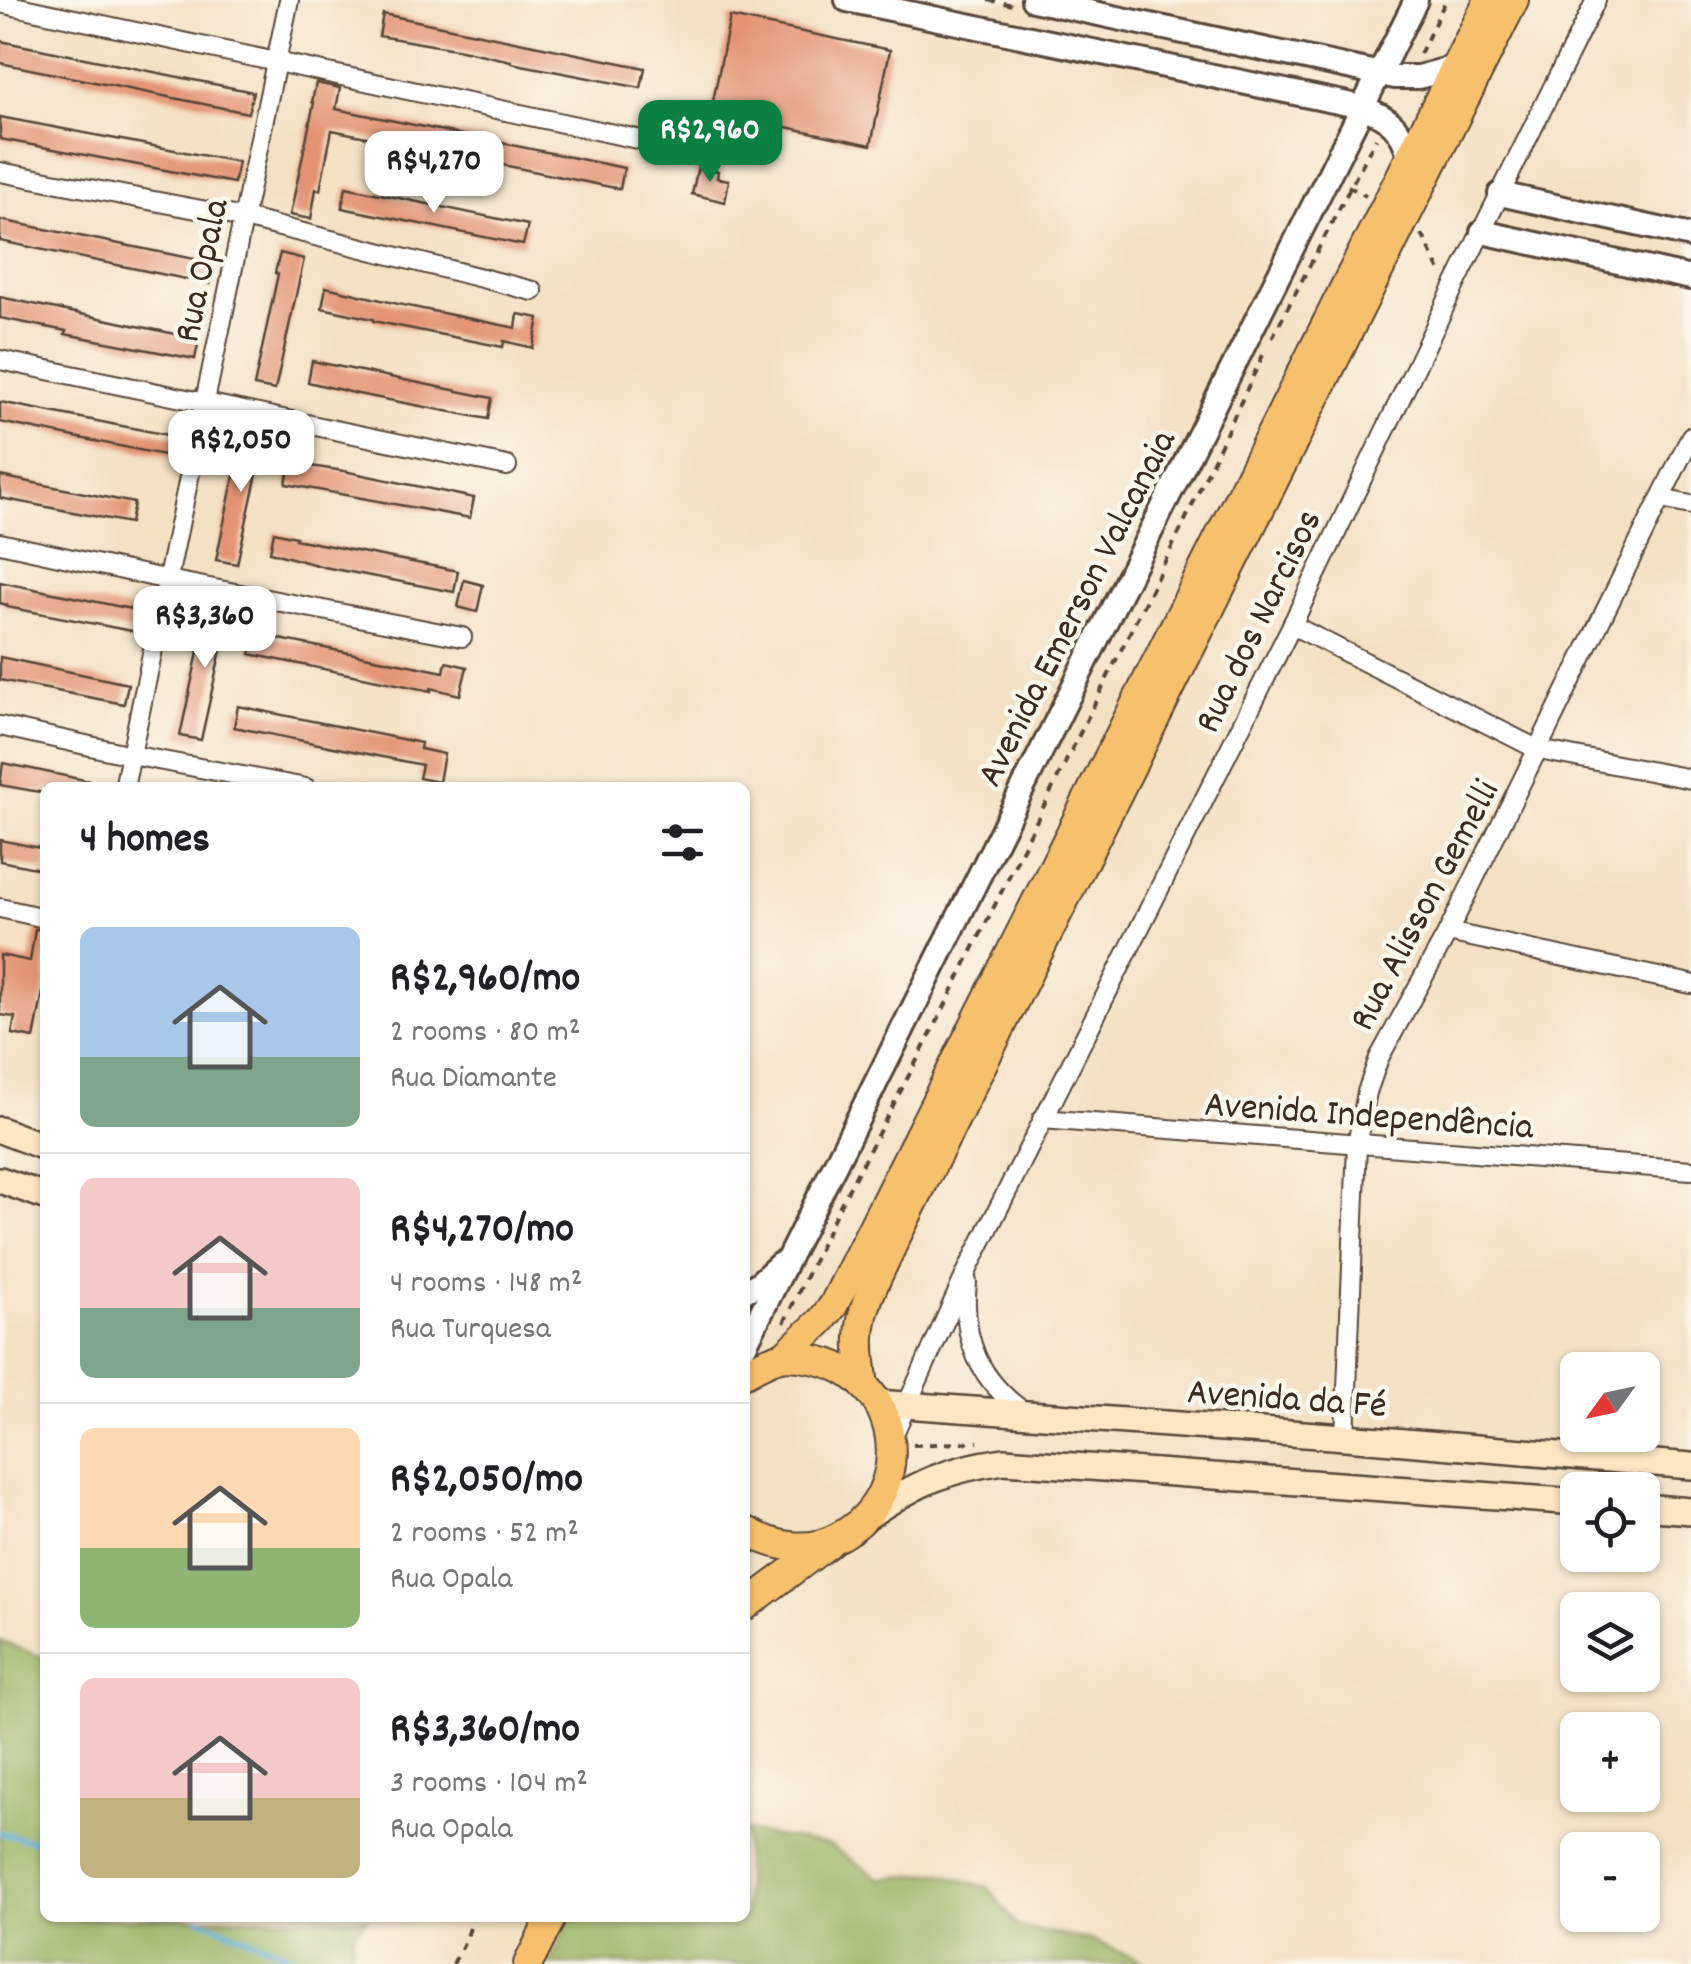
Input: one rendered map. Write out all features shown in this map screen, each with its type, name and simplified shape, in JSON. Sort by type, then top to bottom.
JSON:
[{"type":"main road","points":[[767,1359],[821,1321],[832,1306],[1489,0]]},
{"type":"main road","points":[[871,1395],[859,1354],[860,1332],[867,1301],[896,1237],[1514,0]]},
{"type":"main road","points":[[0,1130],[40,1145]]},
{"type":"main road","points":[[0,1180],[40,1194]]},
{"type":"main road","points":[[767,1359],[826,1362],[850,1373],[871,1395],[884,1415],[891,1440],[891,1467],[883,1492],[869,1514]]},
{"type":"main road","name":"Avenida da Fé","points":[[871,1395],[907,1406],[1691,1466]]},
{"type":"main road","points":[[750,1602],[906,1490],[968,1466],[1004,1461],[1560,1501]]},
{"type":"main road","points":[[1660,1508],[1691,1511]]},
{"type":"main road","points":[[750,1533],[786,1546],[812,1546],[833,1540]]},
{"type":"main road","points":[[510,1964],[530,1922]]},
{"type":"main road","points":[[528,1964],[549,1922]]},
{"type":"street","name":"Rua Opala","points":[[125,782],[289,0]]},
{"type":"street","points":[[847,0],[1362,107],[1396,126],[1410,157]]},
{"type":"street","points":[[1033,0],[1380,74],[1418,77],[1456,66]]},
{"type":"street","name":"Avenida Emerson Valcanaia","points":[[750,1335],[1416,0]]},
{"type":"street","name":"Rua dos Narcisos","points":[[891,1440],[969,1267],[1292,625],[1596,0]]},
{"type":"street","points":[[0,2],[656,143]]},
{"type":"street","points":[[0,172],[244,218],[533,291]]},
{"type":"street","points":[[1500,194],[1691,236]]},
{"type":"street","points":[[1482,232],[1691,278]]},
{"type":"street","points":[[0,360],[507,466]]},
{"type":"street","name":"Rua Alisson Gemelli","points":[[1344,1437],[1357,1146],[1366,1092],[1378,1058],[1448,932],[1691,436]]},
{"type":"street","points":[[1660,499],[1691,505]]},
{"type":"street","points":[[0,543],[462,637]]},
{"type":"street","points":[[1292,625],[1539,750],[1691,779]]},
{"type":"street","points":[[0,726],[274,782]]},
{"type":"street","points":[[0,908],[40,917]]},
{"type":"street","points":[[1448,932],[1691,984]]},
{"type":"street","name":"Avenida Independência","points":[[1042,1119],[1691,1170]]},
{"type":"street","points":[[750,1288],[771,1272],[794,1245]]},
{"type":"street","name":"Rua dos Narcisos","points":[[969,1267],[966,1307],[974,1350],[995,1388],[1029,1415]]},
{"type":"path","points":[[1407,78],[1446,0]]},
{"type":"path","points":[[784,1324],[837,1211],[934,1028],[1181,529],[1267,348],[1386,118]]},
{"type":"path","points":[[454,1964],[472,1922]]},
{"type":"green space","points":[[0,1641],[40,1656],[40,1922],[364,1922],[353,1934],[351,1964],[0,1964]]},
{"type":"green space","points":[[750,1832],[829,1845],[881,1879],[938,1873],[989,1888],[1018,1927],[1095,1941],[1147,1964],[548,1964],[569,1922],[750,1922]]},
{"type":"building","points":[[383,14],[645,68],[641,88],[379,36]]},
{"type":"building","points":[[730,17],[890,50],[871,145],[711,111]]},
{"type":"building","points":[[0,41],[253,92],[248,113],[0,63]]},
{"type":"building","points":[[316,83],[340,88],[336,109],[624,168],[620,189],[332,130],[311,219],[290,215]]},
{"type":"building","points":[[0,117],[238,162],[234,183],[0,139]]},
{"type":"building","points":[[698,167],[718,171],[717,178],[729,180],[725,202],[692,194]]},
{"type":"building","points":[[346,187],[528,225],[523,245],[342,208]]},
{"type":"building","points":[[0,220],[214,263],[210,284],[0,241]]},
{"type":"building","points":[[280,253],[304,259],[275,390],[254,386]]},
{"type":"building","points":[[326,287],[516,328],[518,314],[539,318],[533,348],[504,341],[503,347],[322,308]]},
{"type":"building","points":[[0,297],[199,339],[195,359],[0,318]]},
{"type":"building","points":[[312,361],[492,398],[488,419],[308,382]]},
{"type":"building","points":[[0,402],[178,437],[174,457],[0,422]]},
{"type":"building","points":[[242,427],[266,433],[237,564],[216,560]]},
{"type":"building","points":[[290,463],[474,498],[470,518],[286,484]]},
{"type":"building","points":[[0,476],[134,503],[130,523],[0,498]]},
{"type":"building","points":[[274,532],[458,571],[454,592],[324,567],[270,552]]},
{"type":"building","points":[[464,580],[483,585],[477,612],[458,607]]},
{"type":"building","points":[[0,582],[141,611],[137,632],[7,607],[0,603]]},
{"type":"building","points":[[206,603],[230,609],[201,740],[180,736]]},
{"type":"building","points":[[255,634],[444,672],[446,662],[467,667],[460,695],[431,691],[250,654]]},
{"type":"building","points":[[0,657],[128,684],[124,704],[0,680]]},
{"type":"building","points":[[238,706],[421,743],[420,749],[444,754],[439,782],[419,778],[422,765],[234,727]]},
{"type":"building","points":[[3,763],[89,781],[40,782],[40,792],[0,785]]},
{"type":"building","points":[[0,840],[40,848],[40,869],[0,861]]},
{"type":"building","points":[[35,929],[40,930],[40,1007],[34,1038],[12,1034],[15,1017],[0,1015],[0,955],[30,961]]},
{"type":"waterway","points":[[0,1833],[40,1843]]},
{"type":"waterway","points":[[208,1922],[303,1960],[325,1964]]}]
